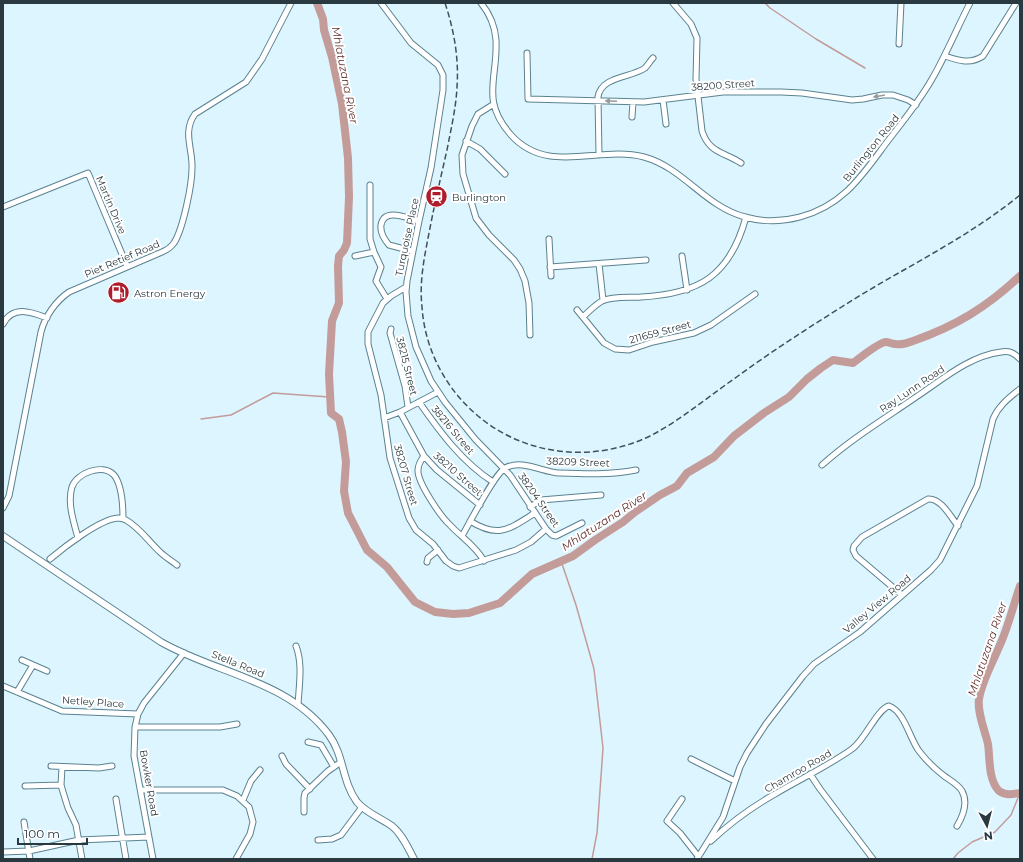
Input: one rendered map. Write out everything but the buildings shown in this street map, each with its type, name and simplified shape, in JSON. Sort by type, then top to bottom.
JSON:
[{"type":"main road","name":"Stella Road","points":[[3,536],[148,635],[184,653],[268,687],[298,704],[312,716],[328,734],[337,749],[345,777],[351,792],[357,801],[362,807],[395,829],[414,859]]},
{"type":"street","name":"Piet Retief Road","points":[[3,508],[10,492],[41,332],[47,318],[57,304],[69,292],[167,250],[176,240],[183,219],[192,172],[192,157],[188,133],[190,121],[195,114],[246,82],[262,59],[291,3]]},
{"type":"street","name":"Turquoise Place","points":[[381,3],[411,43],[438,65],[443,74],[443,90],[431,168],[412,251],[406,288],[408,316],[414,341],[425,370],[438,392],[475,439],[504,469]]},
{"type":"street","name":"Burlington Road","points":[[482,3],[492,21],[496,40],[493,81],[494,104],[506,129],[513,137],[531,150],[545,156],[555,158],[628,154],[647,158],[662,164],[680,175],[710,200],[731,212],[746,217],[766,220],[788,220],[811,214],[834,202],[848,190],[916,105],[933,78],[970,3]]},
{"type":"street","points":[[673,3],[686,18],[696,34],[698,43],[696,79],[703,135],[717,152],[733,158],[740,163]]},
{"type":"street","points":[[899,44],[901,3]]},
{"type":"street","points":[[944,56],[962,61],[968,61],[982,56],[1016,3]]},
{"type":"street","name":"38200 Street","points":[[527,53],[528,98],[633,102],[738,92],[781,92],[802,93],[852,100],[887,95],[908,100],[916,105]]},
{"type":"street","points":[[599,155],[598,100],[599,92],[602,86],[645,68],[653,58]]},
{"type":"street","points":[[663,100],[666,124]]},
{"type":"street","points":[[632,117],[633,102]]},
{"type":"street","points":[[494,104],[478,114],[466,142],[462,155],[462,163],[474,214],[489,235],[514,260],[520,269],[529,303],[530,334]]},
{"type":"street","points":[[466,142],[480,149],[505,174]]},
{"type":"street","name":"Martin Drive","points":[[3,208],[88,173],[127,266]]},
{"type":"street","points":[[370,185],[370,239],[374,252],[381,266],[376,281],[387,299]]},
{"type":"street","points":[[412,251],[394,247],[387,243],[381,231],[382,221],[385,217],[391,214],[419,221]]},
{"type":"street","points":[[583,317],[603,300],[668,295],[687,290],[711,277],[725,263],[736,246],[746,217]]},
{"type":"street","points":[[549,239],[551,276]]},
{"type":"street","points":[[355,256],[374,252]]},
{"type":"street","points":[[682,256],[687,290]]},
{"type":"street","points":[[550,267],[646,260]]},
{"type":"street","points":[[599,264],[603,300]]},
{"type":"street","name":"38207 Street","points":[[406,288],[383,303],[371,325],[368,334],[372,362],[381,395],[390,458],[409,518],[416,530],[433,544],[446,561],[456,568],[462,568],[525,546],[546,529]]},
{"type":"street","name":"211659 Street","points":[[577,310],[604,343],[615,349],[628,350],[662,340],[694,333],[715,322],[755,294]]},
{"type":"street","points":[[3,324],[6,318],[18,312],[28,312],[47,318]]},
{"type":"street","name":"38215 Street","points":[[391,329],[390,333],[405,386],[408,407]]},
{"type":"street","name":"Ray Lunn Road","points":[[822,465],[846,445],[873,426],[970,363],[1002,351],[1012,352],[1020,359]]},
{"type":"street","name":"Valley View Road","points":[[698,858],[723,816],[743,760],[755,739],[814,664],[860,632],[936,565],[958,526],[977,486],[996,412],[1002,403],[1020,389]]},
{"type":"street","points":[[384,418],[400,412],[438,392]]},
{"type":"street","name":"38216 Street","points":[[419,402],[458,454],[493,482]]},
{"type":"street","name":"38210 Street","points":[[400,412],[424,456],[437,470],[480,505]]},
{"type":"street","points":[[424,456],[418,469],[418,475],[421,482],[439,513],[451,527],[476,549],[484,560]]},
{"type":"street","name":"38209 Street","points":[[504,469],[521,465],[550,472],[580,473],[636,470]]},
{"type":"street","points":[[462,536],[493,482],[504,469]]},
{"type":"street","name":"38204 Street","points":[[504,469],[516,483],[530,506],[552,535],[556,536],[582,523]]},
{"type":"street","points":[[78,538],[72,511],[72,489],[75,482],[90,471],[103,470],[114,476],[122,492],[123,519]]},
{"type":"street","points":[[530,506],[541,500],[601,495]]},
{"type":"street","points":[[902,595],[856,556],[853,550],[854,546],[862,537],[932,498],[937,501],[958,526]]},
{"type":"street","points":[[470,521],[486,530],[504,530],[518,524],[535,513]]},
{"type":"street","points":[[50,559],[78,538],[102,523],[116,518],[123,519],[142,533],[161,552],[177,565]]},
{"type":"street","points":[[426,562],[428,558],[438,550]]},
{"type":"street","points":[[296,646],[300,663],[298,704]]},
{"type":"street","name":"Bowker Road","points":[[153,859],[133,750],[135,727],[138,714],[144,703],[184,653]]},
{"type":"street","points":[[22,660],[47,671]]},
{"type":"street","points":[[17,692],[33,664]]},
{"type":"street","name":"Netley Place","points":[[3,686],[62,711],[138,714]]},
{"type":"street","name":"Chamroo Road","points":[[707,844],[728,826],[763,801],[856,747],[883,709],[889,706],[897,710],[920,752],[941,774],[959,787],[962,791],[964,807],[961,819],[957,826]]},
{"type":"street","points":[[135,727],[220,727],[237,724]]},
{"type":"street","points":[[308,742],[321,745],[334,767]]},
{"type":"street","points":[[282,756],[286,764],[310,789]]},
{"type":"street","points":[[691,759],[735,781]]},
{"type":"street","points":[[304,812],[304,795],[328,771],[341,762]]},
{"type":"street","points":[[51,766],[99,768],[112,766]]},
{"type":"street","points":[[62,767],[61,785],[68,808],[76,825],[82,859]]},
{"type":"street","points":[[243,800],[251,781],[260,770]]},
{"type":"street","points":[[810,774],[873,859]]},
{"type":"street","points":[[24,786],[61,785]]},
{"type":"street","points":[[141,790],[223,790],[233,793],[243,800],[249,807],[253,818],[253,826],[236,859]]},
{"type":"street","points":[[116,799],[126,859]]},
{"type":"street","points":[[682,799],[667,821],[680,833],[698,858]]},
{"type":"street","points":[[318,840],[332,839],[341,835],[362,807]]},
{"type":"street","points":[[24,822],[30,859]]},
{"type":"street","points":[[3,852],[28,851],[79,840],[149,838]]},
{"type":"waterway","name":"Mhlatuzana River","points":[[317,3],[323,19],[324,30],[332,57],[342,104],[348,158],[349,197],[347,243],[339,256],[339,303],[332,321],[329,374],[331,413],[339,419],[342,432],[346,462],[344,491],[348,513],[367,550],[387,567],[415,602],[435,612],[453,614],[469,613],[500,603],[532,574],[573,556],[660,495],[677,486],[687,473],[714,457],[734,436],[764,413],[789,397],[807,379],[833,360],[853,363],[874,347],[883,343],[887,342],[902,344],[943,329],[983,306],[1020,276]]},
{"type":"waterway","points":[[765,3],[770,8],[816,39],[865,68]]},
{"type":"waterway","points":[[201,419],[231,415],[273,393],[329,397]]},
{"type":"waterway","points":[[561,561],[576,605],[594,669],[603,748],[597,833],[592,859]]},
{"type":"waterway","name":"Mhlatuzana River","points":[[1020,586],[1002,640],[982,686],[979,699],[980,716],[988,744],[991,775],[995,786],[1004,794],[1020,793]]},
{"type":"waterway","points":[[953,859],[972,842],[995,832],[1011,815],[1020,793]]},
{"type":"railway","points":[[445,3],[455,44],[457,65],[456,103],[423,267],[421,297],[424,324],[433,355],[440,370],[459,397],[483,420],[522,442],[564,452],[586,452],[608,450],[650,436],[684,415],[750,367],[801,333],[862,294],[954,241],[1020,195]]},
{"type":"place","name":"Burlington","points":[[436,197]]},
{"type":"place","name":"Astron Energy","points":[[118,293]]}]
